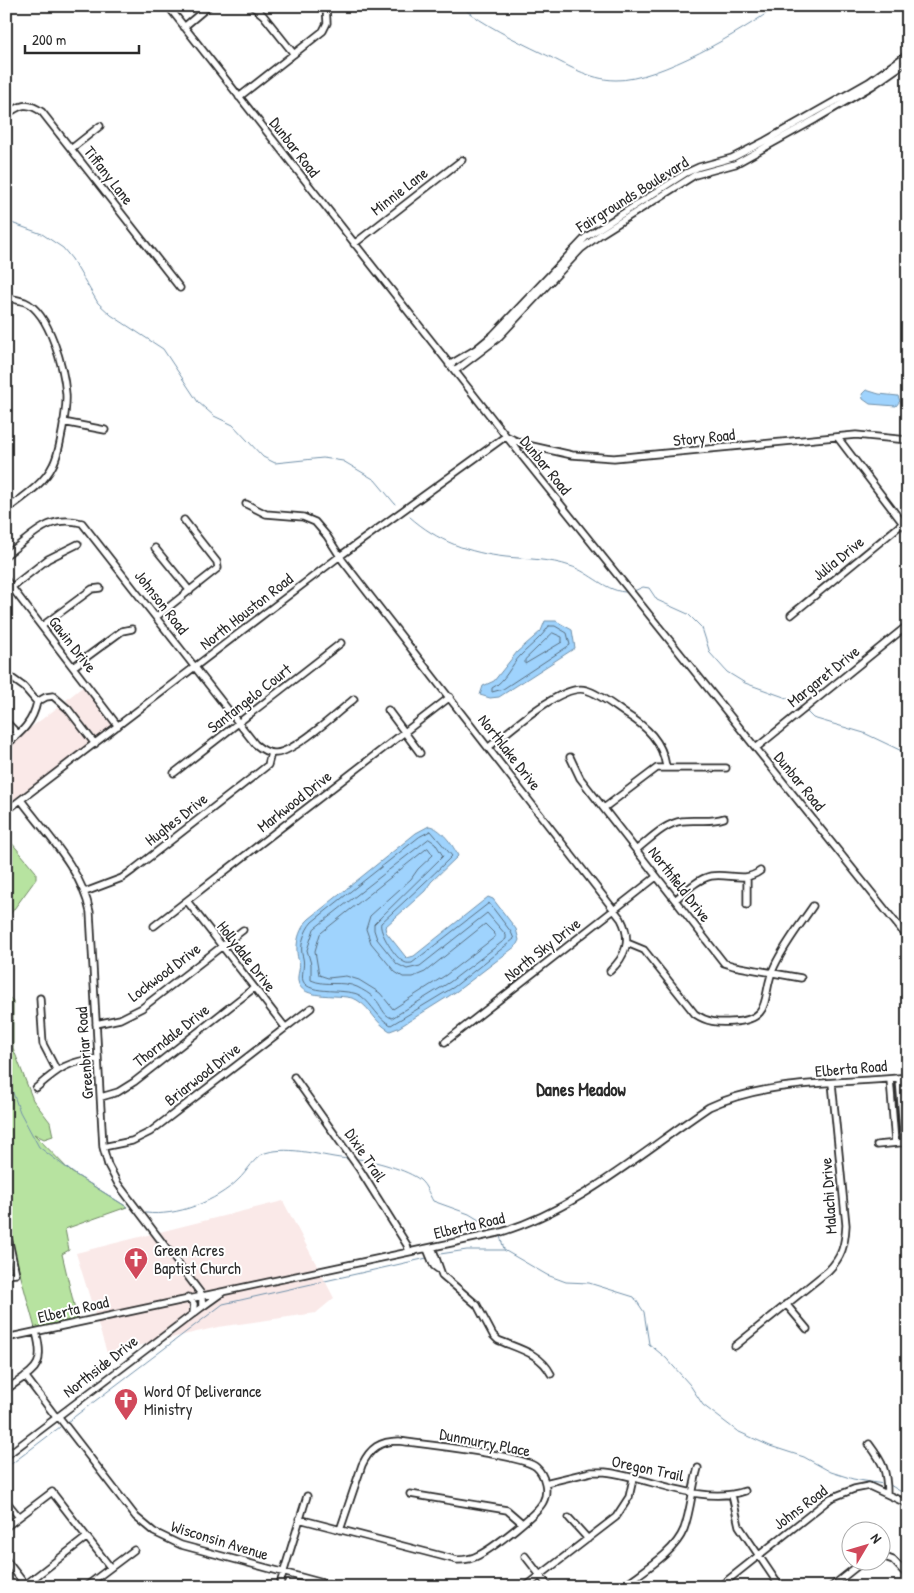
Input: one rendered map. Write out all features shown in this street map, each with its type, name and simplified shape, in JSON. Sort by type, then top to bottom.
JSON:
[{"type":"street","name":"Dunbar Road","points":[[168,6],[449,365],[908,938]]},
{"type":"street","points":[[184,27],[209,6]]},
{"type":"street","points":[[252,6],[263,14],[294,54]]},
{"type":"street","points":[[239,98],[326,27],[326,6]]},
{"type":"street","name":"Fairgrounds Boulevard","points":[[455,372],[497,339],[582,248],[626,215],[686,173],[732,158],[869,82],[908,54]]},
{"type":"street","name":"Fairgrounds Boulevard","points":[[449,365],[476,349],[493,335],[578,244],[695,175],[735,164],[768,146],[872,86],[908,61]]},
{"type":"street","name":"Tiffany Lane","points":[[6,115],[21,105],[30,104],[37,108],[72,149],[180,288]]},
{"type":"street","points":[[72,149],[100,126]]},
{"type":"street","name":"Minnie Lane","points":[[354,244],[462,160]]},
{"type":"street","points":[[6,306],[8,298],[26,302],[42,318],[49,330],[64,378],[66,396],[58,451],[48,474],[6,510]]},
{"type":"street","points":[[6,390],[6,415]]},
{"type":"street","points":[[63,422],[105,430]]},
{"type":"street","name":"Story Road","points":[[506,436],[522,444],[572,454],[614,458],[872,435],[908,440]]},
{"type":"street","name":"North Houston Road","points":[[6,811],[340,556],[506,436]]},
{"type":"street","points":[[838,438],[908,530]]},
{"type":"street","name":"Northlake Drive","points":[[246,504],[266,514],[303,517],[315,522],[614,909],[624,925],[627,943]]},
{"type":"street","name":"Johnson Road","points":[[6,555],[55,521],[69,520],[82,523],[255,744],[270,753]]},
{"type":"street","points":[[156,617],[218,568],[217,562],[184,520]]},
{"type":"street","name":"Julia Drive","points":[[791,615],[903,523]]},
{"type":"street","points":[[12,587],[48,560],[78,544]]},
{"type":"street","points":[[155,548],[190,591]]},
{"type":"street","name":"Gawin Drive","points":[[6,580],[118,726]]},
{"type":"street","points":[[42,626],[92,589],[100,588]]},
{"type":"street","name":"Margaret Drive","points":[[756,748],[908,625]]},
{"type":"street","points":[[73,667],[122,631],[132,629]]},
{"type":"street","name":"Santangelo Court","points":[[174,773],[341,644]]},
{"type":"street","points":[[6,674],[24,687],[37,702]]},
{"type":"street","points":[[489,747],[554,699],[569,691],[586,690],[647,728],[662,749],[666,766]]},
{"type":"street","points":[[6,744],[30,724],[37,702],[52,696],[60,700],[95,744]]},
{"type":"street","name":"Markwood Drive","points":[[154,926],[450,697]]},
{"type":"street","points":[[270,753],[284,752],[292,748],[354,699]]},
{"type":"street","points":[[388,710],[420,753]]},
{"type":"street","points":[[6,722],[18,734]]},
{"type":"street","name":"Hughes Drive","points":[[85,892],[122,878],[133,870],[268,765],[270,753]]},
{"type":"street","name":"Northfield Drive","points":[[570,757],[580,778],[724,962],[734,966],[801,978]]},
{"type":"street","points":[[604,808],[651,771],[666,766],[726,768]]},
{"type":"street","name":"Greenbriar Road","points":[[21,800],[73,868],[85,892],[90,912],[103,1147],[108,1165],[118,1184],[202,1295]]},
{"type":"street","points":[[636,850],[675,823],[692,820],[711,822],[724,818]]},
{"type":"street","points":[[675,900],[697,882],[709,876],[747,878],[760,871]]},
{"type":"street","name":"North Sky Drive","points":[[446,1042],[656,877]]},
{"type":"street","points":[[747,878],[747,905]]},
{"type":"street","name":"Hollydale Drive","points":[[187,901],[285,1027]]},
{"type":"street","points":[[610,971],[625,953],[627,943],[644,950],[695,1014],[715,1023],[741,1022],[756,1017],[766,1003],[771,972],[813,906]]},
{"type":"street","name":"Lockwood Drive","points":[[96,1024],[120,1019],[142,1008],[242,930]]},
{"type":"street","name":"Thorndale Drive","points":[[101,1097],[118,1092],[134,1082],[254,988]]},
{"type":"street","points":[[40,998],[43,1044],[57,1070]]},
{"type":"street","name":"Briarwood Drive","points":[[103,1147],[132,1141],[150,1132],[311,1008]]},
{"type":"street","points":[[36,1088],[57,1070],[74,1061],[98,1059]]},
{"type":"street","name":"Dixie Trail","points":[[294,1077],[360,1170],[407,1245],[409,1252]]},
{"type":"street","name":"Elberta Road","points":[[6,1338],[498,1233],[530,1223],[577,1199],[709,1107],[738,1095],[770,1089],[908,1077]]},
{"type":"street","points":[[877,1145],[906,1142],[899,1078]]},
{"type":"street","points":[[890,1079],[895,1143]]},
{"type":"street","name":"Malachi Drive","points":[[735,1346],[831,1268],[839,1259],[845,1244],[846,1225],[832,1083]]},
{"type":"street","points":[[6,1228],[16,1274],[6,1276]]},
{"type":"street","points":[[429,1248],[434,1266],[446,1280],[477,1304],[490,1330],[498,1340],[538,1356],[546,1364],[551,1374]]},
{"type":"street","name":"Northside Drive","points":[[6,1456],[223,1291]]},
{"type":"street","points":[[202,1295],[202,1307]]},
{"type":"street","points":[[188,1298],[194,1304],[193,1314]]},
{"type":"street","points":[[786,1304],[807,1329]]},
{"type":"street","points":[[6,1390],[40,1363],[42,1352],[36,1332]]},
{"type":"street","name":"Wisconsin Avenue","points":[[25,1376],[136,1517],[154,1532],[181,1545],[338,1587]]},
{"type":"street","name":"Dunmurry Place","points":[[340,1530],[362,1464],[367,1455],[382,1442],[399,1440],[514,1458],[536,1467],[544,1476],[545,1482]]},
{"type":"street","points":[[869,1444],[883,1462],[887,1477],[886,1494]]},
{"type":"street","points":[[622,1587],[669,1550],[678,1540],[687,1517],[691,1491],[698,1468]]},
{"type":"street","name":"Oregon Trail","points":[[545,1482],[591,1472],[617,1474],[691,1491],[732,1495],[746,1490]]},
{"type":"street","points":[[525,1587],[616,1517],[623,1507],[633,1479]]},
{"type":"street","points":[[299,1519],[464,1560],[480,1555],[537,1510],[544,1500],[545,1482]]},
{"type":"street","name":"Johns Road","points":[[719,1587],[831,1498],[868,1486],[908,1504]]},
{"type":"street","points":[[6,1527],[52,1492],[110,1567]]},
{"type":"street","points":[[410,1494],[507,1510],[522,1522]]},
{"type":"street","points":[[732,1495],[739,1526],[780,1587]]},
{"type":"street","points":[[279,1587],[306,1496]]},
{"type":"street","points":[[6,1501],[19,1517]]},
{"type":"street","points":[[569,1518],[588,1539]]},
{"type":"street","points":[[6,1560],[26,1586],[87,1537]]},
{"type":"street","points":[[85,1587],[134,1550]]},
{"type":"street","points":[[525,1556],[549,1587]]},
{"type":"street","points":[[892,1561],[908,1576]]},
{"type":"street","points":[[831,1587],[852,1570]]},
{"type":"shaded area","points":[[85,685],[115,724],[96,738],[66,700]]},
{"type":"shaded area","points":[[61,705],[90,743],[6,806],[6,746]]},
{"type":"shaded area","points":[[283,1201],[334,1298],[316,1313],[218,1327],[107,1353],[76,1253]]},
{"type":"green space","points":[[6,836],[36,872],[36,879],[6,920]]},
{"type":"green space","points":[[6,994],[13,1001],[13,1048],[33,1100],[50,1122],[53,1136],[44,1139],[34,1134],[71,1172],[127,1207],[65,1229],[69,1250],[62,1254],[78,1322],[36,1332],[6,1222]]},
{"type":"water","points":[[866,390],[879,394],[898,396],[900,401],[896,406],[870,404],[863,399],[862,394]]},
{"type":"water","points":[[545,621],[556,621],[572,630],[575,648],[499,697],[490,698],[480,695],[483,686],[494,681],[517,652],[541,631]]},
{"type":"water","points":[[429,826],[442,833],[458,856],[431,882],[425,891],[385,927],[386,932],[407,958],[414,956],[488,897],[493,899],[516,929],[519,940],[516,946],[457,991],[398,1028],[390,1031],[357,1000],[315,994],[301,988],[298,981],[300,967],[297,951],[298,939],[302,928],[309,919],[416,833]]},
{"type":"waterway","points":[[460,6],[500,32],[569,66],[596,77],[616,80],[634,78],[654,72],[700,53],[777,6]]},
{"type":"waterway","points":[[6,221],[42,234],[63,248],[72,259],[98,303],[111,315],[163,349],[198,402],[214,416],[233,425],[263,457],[275,463],[323,458],[343,461],[375,480],[395,504]]},
{"type":"waterway","points":[[901,402],[908,403]]},
{"type":"waterway","points":[[410,517],[431,533],[466,549],[492,555],[562,564],[577,569],[613,589],[628,592]]},
{"type":"waterway","points":[[634,591],[643,587],[649,588],[657,600],[688,614],[702,628],[710,653],[727,672],[745,683],[795,701],[802,707]]},
{"type":"waterway","points":[[806,711],[813,718],[864,733],[908,754]]},
{"type":"waterway","points":[[6,995],[11,1013],[6,1035]]},
{"type":"waterway","points":[[6,1074],[20,1112],[39,1147],[76,1175],[127,1207]]},
{"type":"waterway","points":[[146,1213],[158,1214],[183,1210],[208,1201],[229,1188],[257,1158],[265,1153],[285,1150],[349,1159]]},
{"type":"waterway","points":[[356,1159],[390,1166],[408,1173],[424,1184],[433,1201],[469,1214],[497,1231]]},
{"type":"waterway","points":[[500,1236],[504,1249]]},
{"type":"waterway","points":[[440,1254],[467,1250],[504,1250],[547,1275],[566,1282],[589,1283],[634,1297],[644,1312],[649,1344],[666,1358],[690,1385],[703,1405],[737,1431],[770,1446],[804,1457],[831,1472],[853,1479],[883,1484]]},
{"type":"waterway","points":[[66,1423],[223,1304],[427,1258]]},
{"type":"waterway","points":[[6,1468],[60,1427]]},
{"type":"waterway","points":[[890,1485],[908,1496]]},
{"type":"place","name":"Green Acres Baptist Church","points":[[136,1280]]},
{"type":"place","name":"Word Of Deliverance Ministry","points":[[126,1421]]},
{"type":"district","name":"Danes Meadow","points":[[581,1090]]}]
